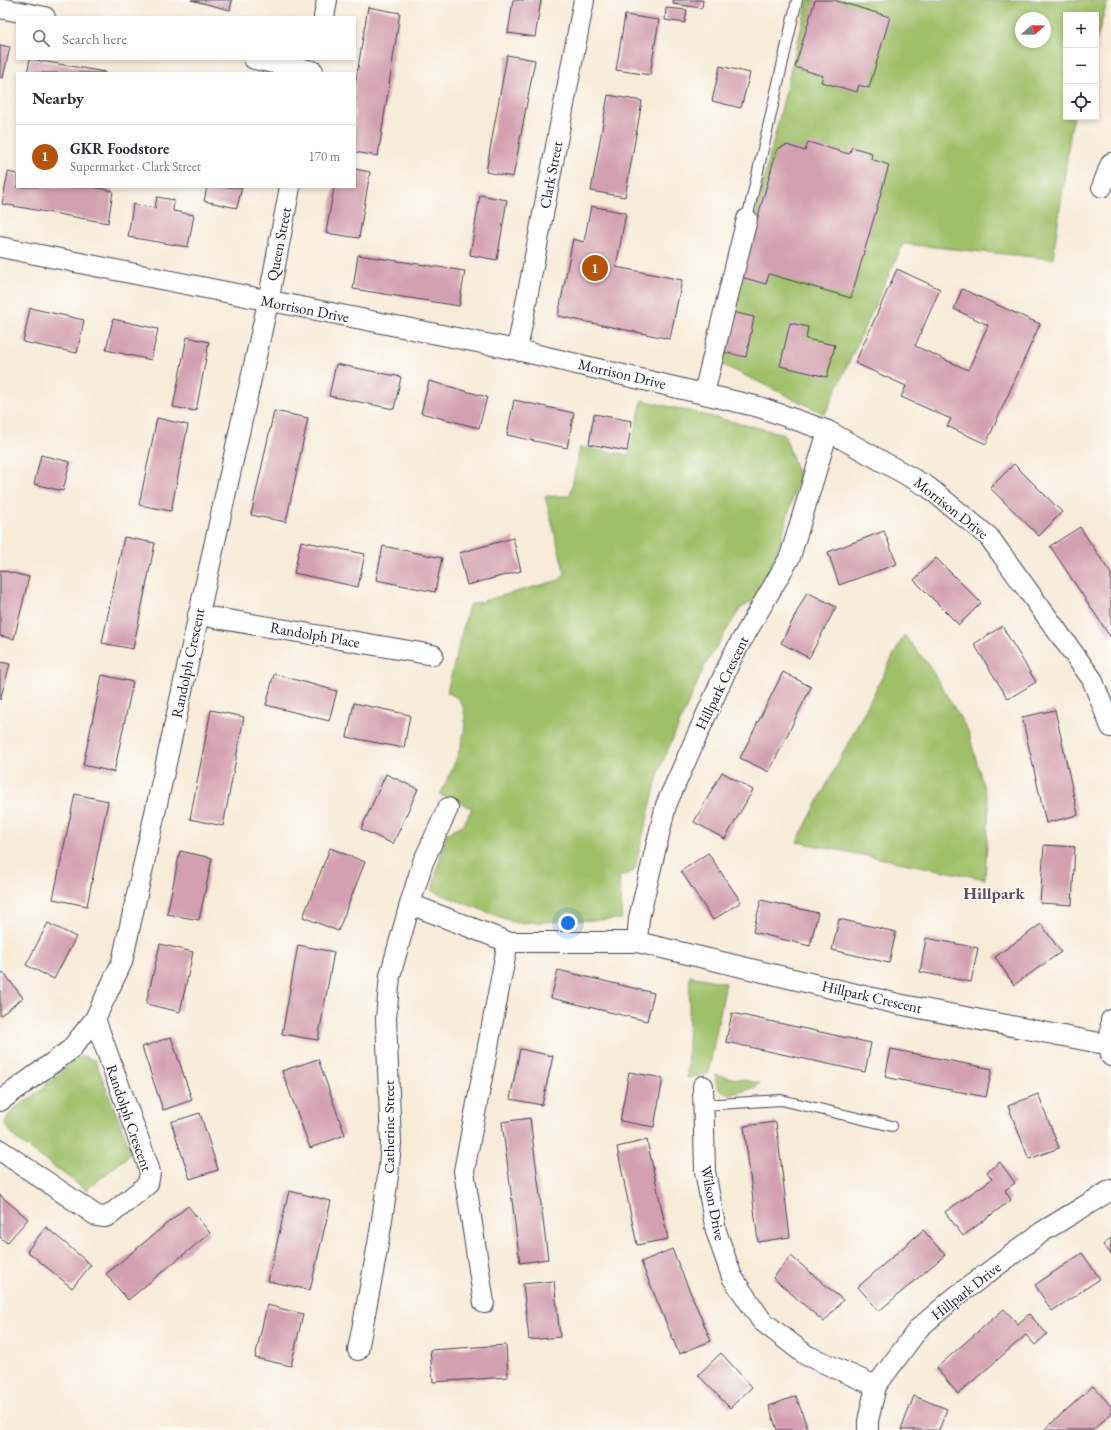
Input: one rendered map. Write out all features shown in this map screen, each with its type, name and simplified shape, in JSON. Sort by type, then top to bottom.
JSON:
[{"type":"street","points":[[324,16],[327,0]]},
{"type":"street","name":"Clark Street","points":[[517,350],[584,0]]},
{"type":"street","points":[[0,8],[39,16]]},
{"type":"street","points":[[261,60],[313,68]]},
{"type":"street","points":[[1102,187],[1111,163]]},
{"type":"street","name":"Queen Street","points":[[268,302],[290,188]]},
{"type":"street","points":[[704,393],[747,219]]},
{"type":"street","name":"Morrison Drive","points":[[0,247],[268,302],[517,350],[759,407],[828,430],[928,486],[989,537],[1092,679],[1111,727]]},
{"type":"street","name":"Randolph Crescent","points":[[0,1101],[70,1050],[94,1019],[122,962],[268,302]]},
{"type":"street","name":"Hillpark Crescent","points":[[637,942],[639,918],[666,805],[732,656],[790,557],[828,430]]},
{"type":"street","name":"Randolph Place","points":[[198,615],[433,655]]},
{"type":"street","points":[[448,808],[423,862],[410,904],[508,942],[464,1171],[484,1303]]},
{"type":"street","name":"Catherine Street","points":[[358,1350],[386,1195],[390,1161],[391,1136],[386,1018],[390,976],[410,904]]},
{"type":"street","name":"Hillpark Crescent","points":[[508,942],[637,942],[898,1004],[1110,1051]]},
{"type":"street","name":"Randolph Crescent","points":[[0,1150],[98,1216],[105,1217],[110,1215],[148,1184],[150,1173],[148,1166],[94,1019]]},
{"type":"street","points":[[1110,1051],[1111,1020]]},
{"type":"street","name":"Wilson Drive","points":[[703,1086],[705,1171],[716,1231],[732,1277],[762,1321],[806,1355],[876,1386]]},
{"type":"street","name":"Hillpark Drive","points":[[868,1430],[868,1421],[876,1386],[919,1328],[954,1298],[1042,1232],[1111,1190]]},
{"type":"lane","points":[[747,219],[797,0]]},
{"type":"lane","points":[[703,1105],[781,1100],[892,1126]]},
{"type":"green space","points":[[808,0],[1108,0],[1099,32],[1099,12],[1063,12],[1063,120],[1073,120],[1053,259],[903,244],[825,414],[719,363]]},
{"type":"green space","points":[[642,400],[784,434],[799,476],[776,557],[756,599],[740,609],[705,665],[660,768],[634,871],[619,877],[622,919],[516,923],[432,891],[446,834],[464,824],[472,808],[440,795],[456,760],[464,733],[465,719],[463,708],[457,698],[447,692],[469,605],[559,580],[565,574],[545,496],[570,496],[580,447],[629,455]]},
{"type":"green space","points":[[904,635],[928,664],[968,731],[989,806],[985,879],[797,842]]},
{"type":"green space","points":[[690,976],[726,983],[708,1074],[687,1078]]},
{"type":"green space","points":[[82,1056],[95,1060],[132,1153],[86,1190],[16,1139],[5,1124],[8,1116],[14,1109],[30,1099],[69,1064]]},
{"type":"green space","points":[[715,1075],[760,1083],[754,1088],[729,1095],[722,1092],[718,1088]]},
{"type":"building","points":[[191,0],[232,0],[230,10]]},
{"type":"building","points":[[513,0],[541,0],[535,37],[508,33]]},
{"type":"building","points":[[673,0],[703,0],[702,8],[673,4]]},
{"type":"building","points":[[815,0],[834,0],[890,17],[869,88],[859,85],[857,92],[821,82],[823,76],[795,67]]},
{"type":"building","points":[[368,7],[400,13],[378,156],[356,152],[356,80]]},
{"type":"building","points":[[666,8],[687,10],[685,23],[665,20]]},
{"type":"building","points":[[625,15],[659,20],[650,75],[616,70]]},
{"type":"building","points":[[0,45],[10,47],[3,78],[0,77]]},
{"type":"building","points":[[507,55],[535,60],[513,177],[486,172]]},
{"type":"building","points":[[30,60],[36,60],[105,72],[27,72]]},
{"type":"building","points":[[720,66],[750,73],[741,108],[712,101]]},
{"type":"building","points":[[608,95],[642,101],[625,197],[591,191]]},
{"type":"building","points":[[808,142],[849,154],[852,147],[872,153],[871,159],[889,165],[851,298],[769,274],[766,284],[741,277],[777,149],[787,145],[805,151]]},
{"type":"building","points":[[356,169],[370,172],[359,238],[326,233],[334,188],[356,188]]},
{"type":"building","points":[[8,172],[16,174],[16,188],[98,188],[113,191],[108,223],[2,204]]},
{"type":"building","points":[[207,188],[242,188],[237,208],[204,201]]},
{"type":"building","points":[[480,195],[507,200],[497,260],[470,255]]},
{"type":"building","points":[[157,197],[174,200],[173,211],[194,215],[188,247],[128,237],[133,204],[155,208]]},
{"type":"building","points":[[591,206],[626,213],[616,267],[682,280],[670,339],[558,316],[573,239],[584,242]]},
{"type":"building","points":[[358,255],[465,271],[459,306],[353,289]]},
{"type":"building","points":[[897,269],[940,289],[915,346],[968,370],[988,325],[954,309],[962,289],[1040,324],[986,444],[947,426],[951,419],[901,397],[906,386],[855,363]]},
{"type":"building","points":[[30,308],[84,320],[77,353],[23,342]]},
{"type":"building","points":[[732,312],[754,317],[746,357],[723,352]]},
{"type":"building","points":[[113,319],[158,329],[151,360],[106,350]]},
{"type":"building","points":[[790,323],[808,327],[806,339],[835,345],[827,377],[780,366]]},
{"type":"building","points":[[187,337],[209,342],[196,411],[173,407]]},
{"type":"building","points":[[336,364],[401,377],[394,409],[329,396]]},
{"type":"building","points":[[429,381],[487,397],[479,428],[421,413]]},
{"type":"building","points":[[514,400],[574,413],[567,448],[507,435]]},
{"type":"building","points":[[274,411],[308,418],[286,522],[251,515]]},
{"type":"building","points":[[594,414],[632,421],[627,451],[589,444]]},
{"type":"building","points":[[157,418],[188,425],[171,511],[139,505]]},
{"type":"building","points":[[41,455],[70,462],[63,491],[34,484]]},
{"type":"building","points":[[1014,464],[1062,512],[1039,536],[990,488]]},
{"type":"building","points":[[1080,527],[1111,574],[1111,638],[1050,546]]},
{"type":"building","points":[[884,531],[897,564],[839,585],[828,552]]},
{"type":"building","points":[[124,537],[155,543],[133,649],[102,643]]},
{"type":"building","points":[[513,538],[521,571],[467,585],[459,553]]},
{"type":"building","points":[[301,541],[365,554],[358,587],[294,573]]},
{"type":"building","points":[[383,546],[442,558],[435,592],[376,580]]},
{"type":"building","points":[[936,558],[981,603],[959,625],[914,580]]},
{"type":"building","points":[[0,570],[29,577],[14,639],[0,636]]},
{"type":"building","points":[[807,592],[836,607],[809,658],[781,643]]},
{"type":"building","points":[[1002,626],[1036,682],[1008,699],[974,644]]},
{"type":"building","points":[[0,662],[10,664],[0,700]]},
{"type":"building","points":[[783,672],[811,687],[769,772],[740,758]]},
{"type":"building","points":[[274,674],[337,691],[329,721],[266,705]]},
{"type":"building","points":[[102,675],[133,682],[114,772],[83,765]]},
{"type":"building","points":[[354,703],[410,715],[404,748],[347,737]]},
{"type":"building","points":[[211,710],[244,717],[223,826],[190,819]]},
{"type":"building","points":[[1055,710],[1078,815],[1046,823],[1022,717]]},
{"type":"building","points":[[722,772],[753,790],[725,839],[694,822]]},
{"type":"building","points":[[386,774],[418,789],[393,844],[361,829]]},
{"type":"building","points":[[75,794],[108,801],[87,906],[53,899]]},
{"type":"building","points":[[1044,845],[1075,847],[1072,905],[1040,903]]},
{"type":"building","points":[[330,848],[365,862],[338,931],[303,917]]},
{"type":"building","points":[[180,851],[212,858],[199,920],[167,914]]},
{"type":"building","points":[[708,853],[741,902],[713,920],[681,871]]},
{"type":"building","points":[[761,900],[818,913],[810,946],[753,932]]},
{"type":"building","points":[[839,919],[896,932],[889,963],[832,950]]},
{"type":"building","points":[[48,923],[76,937],[54,979],[26,965]]},
{"type":"building","points":[[1041,924],[1061,952],[1014,985],[995,957]]},
{"type":"building","points":[[926,938],[978,948],[971,982],[920,972]]},
{"type":"building","points":[[160,944],[193,952],[180,1012],[146,1004]]},
{"type":"building","points":[[298,945],[334,952],[318,1040],[282,1034]]},
{"type":"building","points":[[558,970],[654,993],[647,1021],[551,998]]},
{"type":"building","points":[[3,972],[23,998],[0,1016],[0,975]]},
{"type":"building","points":[[732,1013],[871,1043],[865,1072],[726,1042]]},
{"type":"building","points":[[171,1037],[192,1100],[163,1110],[142,1047]]},
{"type":"building","points":[[520,1049],[553,1056],[542,1105],[510,1099]]},
{"type":"building","points":[[891,1049],[992,1069],[986,1097],[885,1077]]},
{"type":"building","points":[[318,1059],[345,1135],[310,1148],[282,1071]]},
{"type":"building","points":[[629,1072],[663,1078],[654,1127],[620,1121]]},
{"type":"building","points":[[1038,1094],[1059,1148],[1029,1159],[1008,1106]]},
{"type":"building","points":[[200,1113],[218,1170],[190,1179],[171,1122]]},
{"type":"building","points":[[530,1118],[548,1259],[520,1263],[502,1122]]},
{"type":"building","points":[[776,1122],[790,1237],[758,1242],[744,1126]]},
{"type":"building","points":[[647,1140],[668,1239],[637,1245],[617,1147]]},
{"type":"building","points":[[1000,1162],[1015,1183],[1005,1190],[1011,1200],[963,1236],[945,1212],[992,1179],[987,1172]]},
{"type":"building","points":[[289,1191],[331,1201],[310,1290],[268,1281]]},
{"type":"building","points":[[0,1195],[28,1219],[7,1243],[0,1237]]},
{"type":"building","points":[[188,1206],[210,1233],[128,1300],[106,1274]]},
{"type":"building","points":[[46,1227],[91,1265],[72,1288],[27,1251]]},
{"type":"building","points":[[923,1230],[945,1255],[879,1311],[858,1287]]},
{"type":"building","points":[[1111,1238],[1111,1254],[1103,1245]]},
{"type":"building","points":[[672,1249],[711,1341],[679,1354],[641,1262]]},
{"type":"building","points":[[1082,1253],[1100,1279],[1052,1311],[1035,1285]]},
{"type":"building","points":[[791,1256],[843,1300],[824,1322],[773,1278]]},
{"type":"building","points":[[554,1281],[560,1337],[529,1340],[523,1284]]},
{"type":"building","points":[[267,1305],[303,1314],[291,1366],[255,1358]]},
{"type":"building","points":[[1004,1309],[1018,1324],[1029,1314],[1047,1334],[1035,1345],[1026,1335],[958,1394],[936,1368]]},
{"type":"building","points":[[506,1345],[508,1377],[433,1382],[430,1350]]},
{"type":"building","points":[[721,1353],[752,1387],[730,1408],[698,1375]]},
{"type":"building","points":[[1093,1386],[1111,1406],[1111,1414],[1093,1430],[1044,1430]]},
{"type":"building","points":[[796,1396],[808,1430],[777,1430],[769,1406]]},
{"type":"building","points":[[914,1396],[947,1409],[939,1430],[901,1430]]},
{"type":"place","name":"GKR Foodstore","points":[[595,268]]},
{"type":"district","name":"Hillpark","points":[[994,893]]}]
